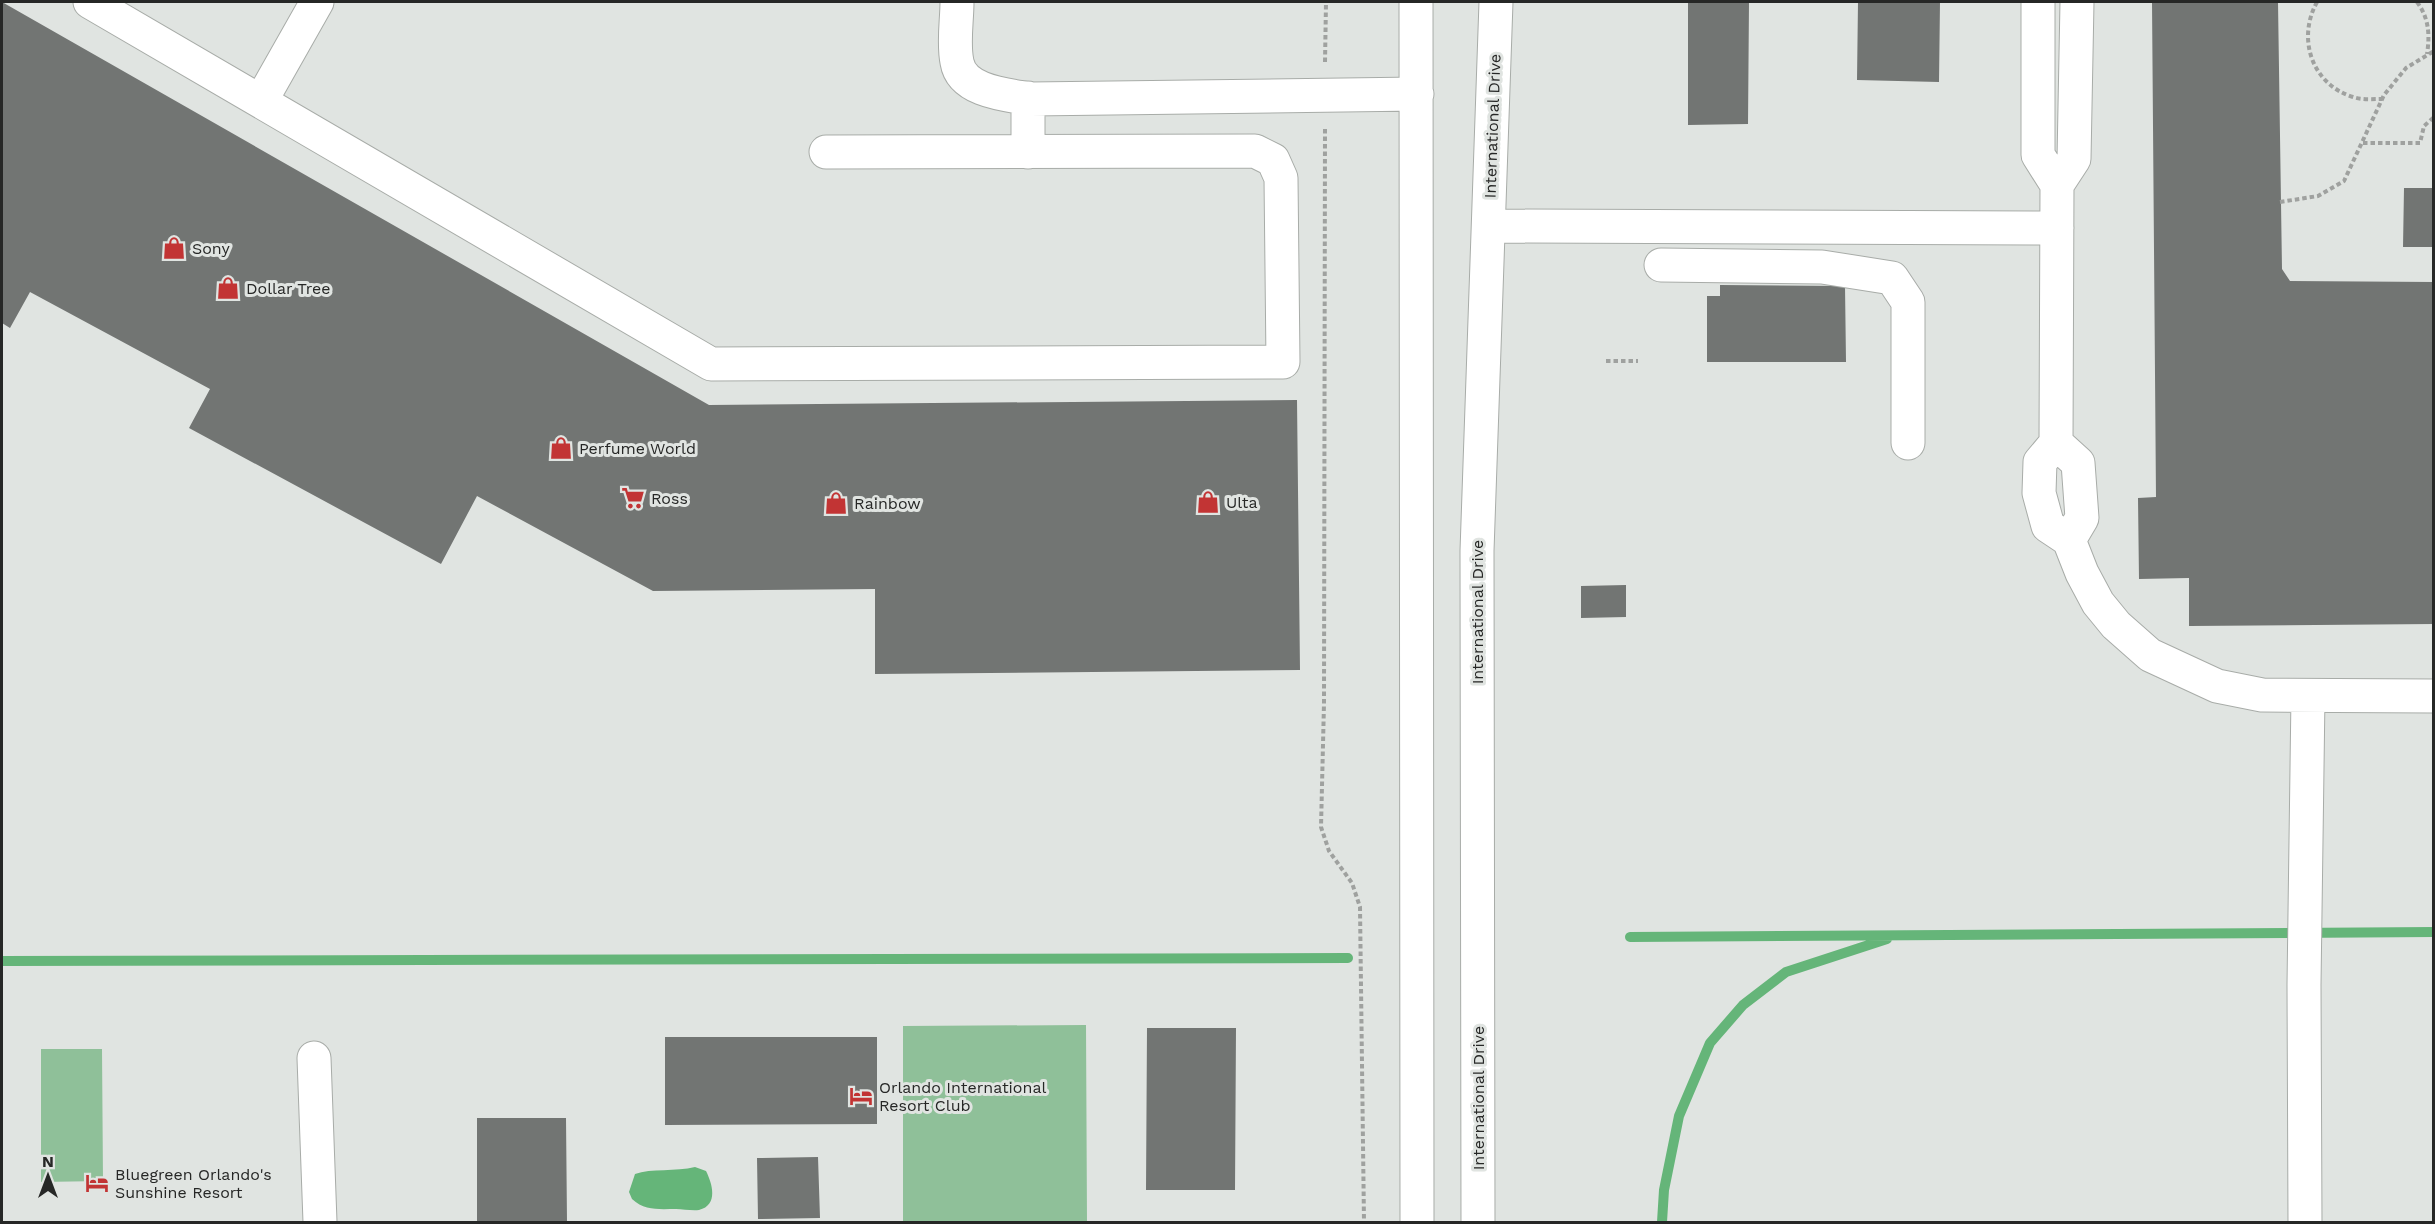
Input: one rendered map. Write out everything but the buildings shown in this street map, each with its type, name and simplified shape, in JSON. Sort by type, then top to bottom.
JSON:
[{"type":"street","points":[[90,2],[711,364],[1282,362],[1281,178],[1273,160],[1255,151],[826,152]]},
{"type":"street","points":[[261,101],[317,2]]},
{"type":"street","points":[[957,2],[957,64],[966,80],[991,91],[1028,98],[1417,94]]},
{"type":"street","points":[[1416,2],[1417,1222]]},
{"type":"street","name":"International Drive","points":[[1478,1222],[1477,551],[1496,2]]},
{"type":"street","points":[[2038,2],[2037,155],[2057,185]]},
{"type":"street","points":[[2077,2],[2074,159],[2057,185],[2056,443],[2040,462],[2039,493],[2048,526],[2069,540],[2082,573],[2098,603],[2116,625],[2150,655],[2217,686],[2262,695],[2433,696]]},
{"type":"street","points":[[1028,98],[1028,152]]},
{"type":"street","points":[[1489,226],[2057,228]]},
{"type":"street","points":[[1661,265],[1822,267],[1892,278],[1908,302],[1908,443]]},
{"type":"street","points":[[2305,1222],[2304,899],[2308,696]]},
{"type":"street","points":[[314,1058],[320,1222]]},
{"type":"path","points":[[1326,2],[1324,703],[1321,827],[1329,851],[1352,883],[1360,908],[1364,1222]]},
{"type":"path","points":[[2317,2],[2310,14],[2307,39],[2316,70],[2330,85],[2341,92],[2355,98],[2382,99]]},
{"type":"path","points":[[2417,2],[2424,13],[2430,33],[2427,55]]},
{"type":"path","points":[[2280,202],[2318,196],[2344,181],[2382,99],[2406,68],[2433,51]]},
{"type":"path","points":[[2363,142],[2420,142],[2424,126],[2433,117]]},
{"type":"path","points":[[1606,361],[1638,361]]},
{"type":"shaded area","points":[[1086,1025],[1087,1222],[903,1222],[903,1026]]},
{"type":"shaded area","points":[[41,1049],[102,1049],[103,1181],[41,1182]]},
{"type":"shaded area","points":[[695,1167],[706,1171],[710,1181],[712,1199],[705,1207],[699,1210],[653,1208],[642,1206],[632,1199],[629,1192],[635,1174]]},
{"type":"waterway","points":[[1630,937],[2434,932]]},
{"type":"waterway","points":[[1662,1222],[1664,1190],[1679,1116],[1710,1043],[1743,1005],[1786,972],[1887,939]]},
{"type":"waterway","points":[[2,961],[1348,958]]},
{"type":"place","name":"Sony","points":[[174,248]]},
{"type":"place","name":"Dollar Tree","points":[[228,288]]},
{"type":"place","name":"Perfume World","points":[[561,448]]},
{"type":"place","name":"Ross","points":[[633,498]]},
{"type":"place","name":"Ulta","points":[[1208,502]]},
{"type":"place","name":"Rainbow","points":[[836,503]]},
{"type":"place","name":"Orlando International Resort Club","points":[[861,1096]]},
{"type":"place","name":"Bluegreen Orlando's Sunshine Resort","points":[[97,1183]]}]
